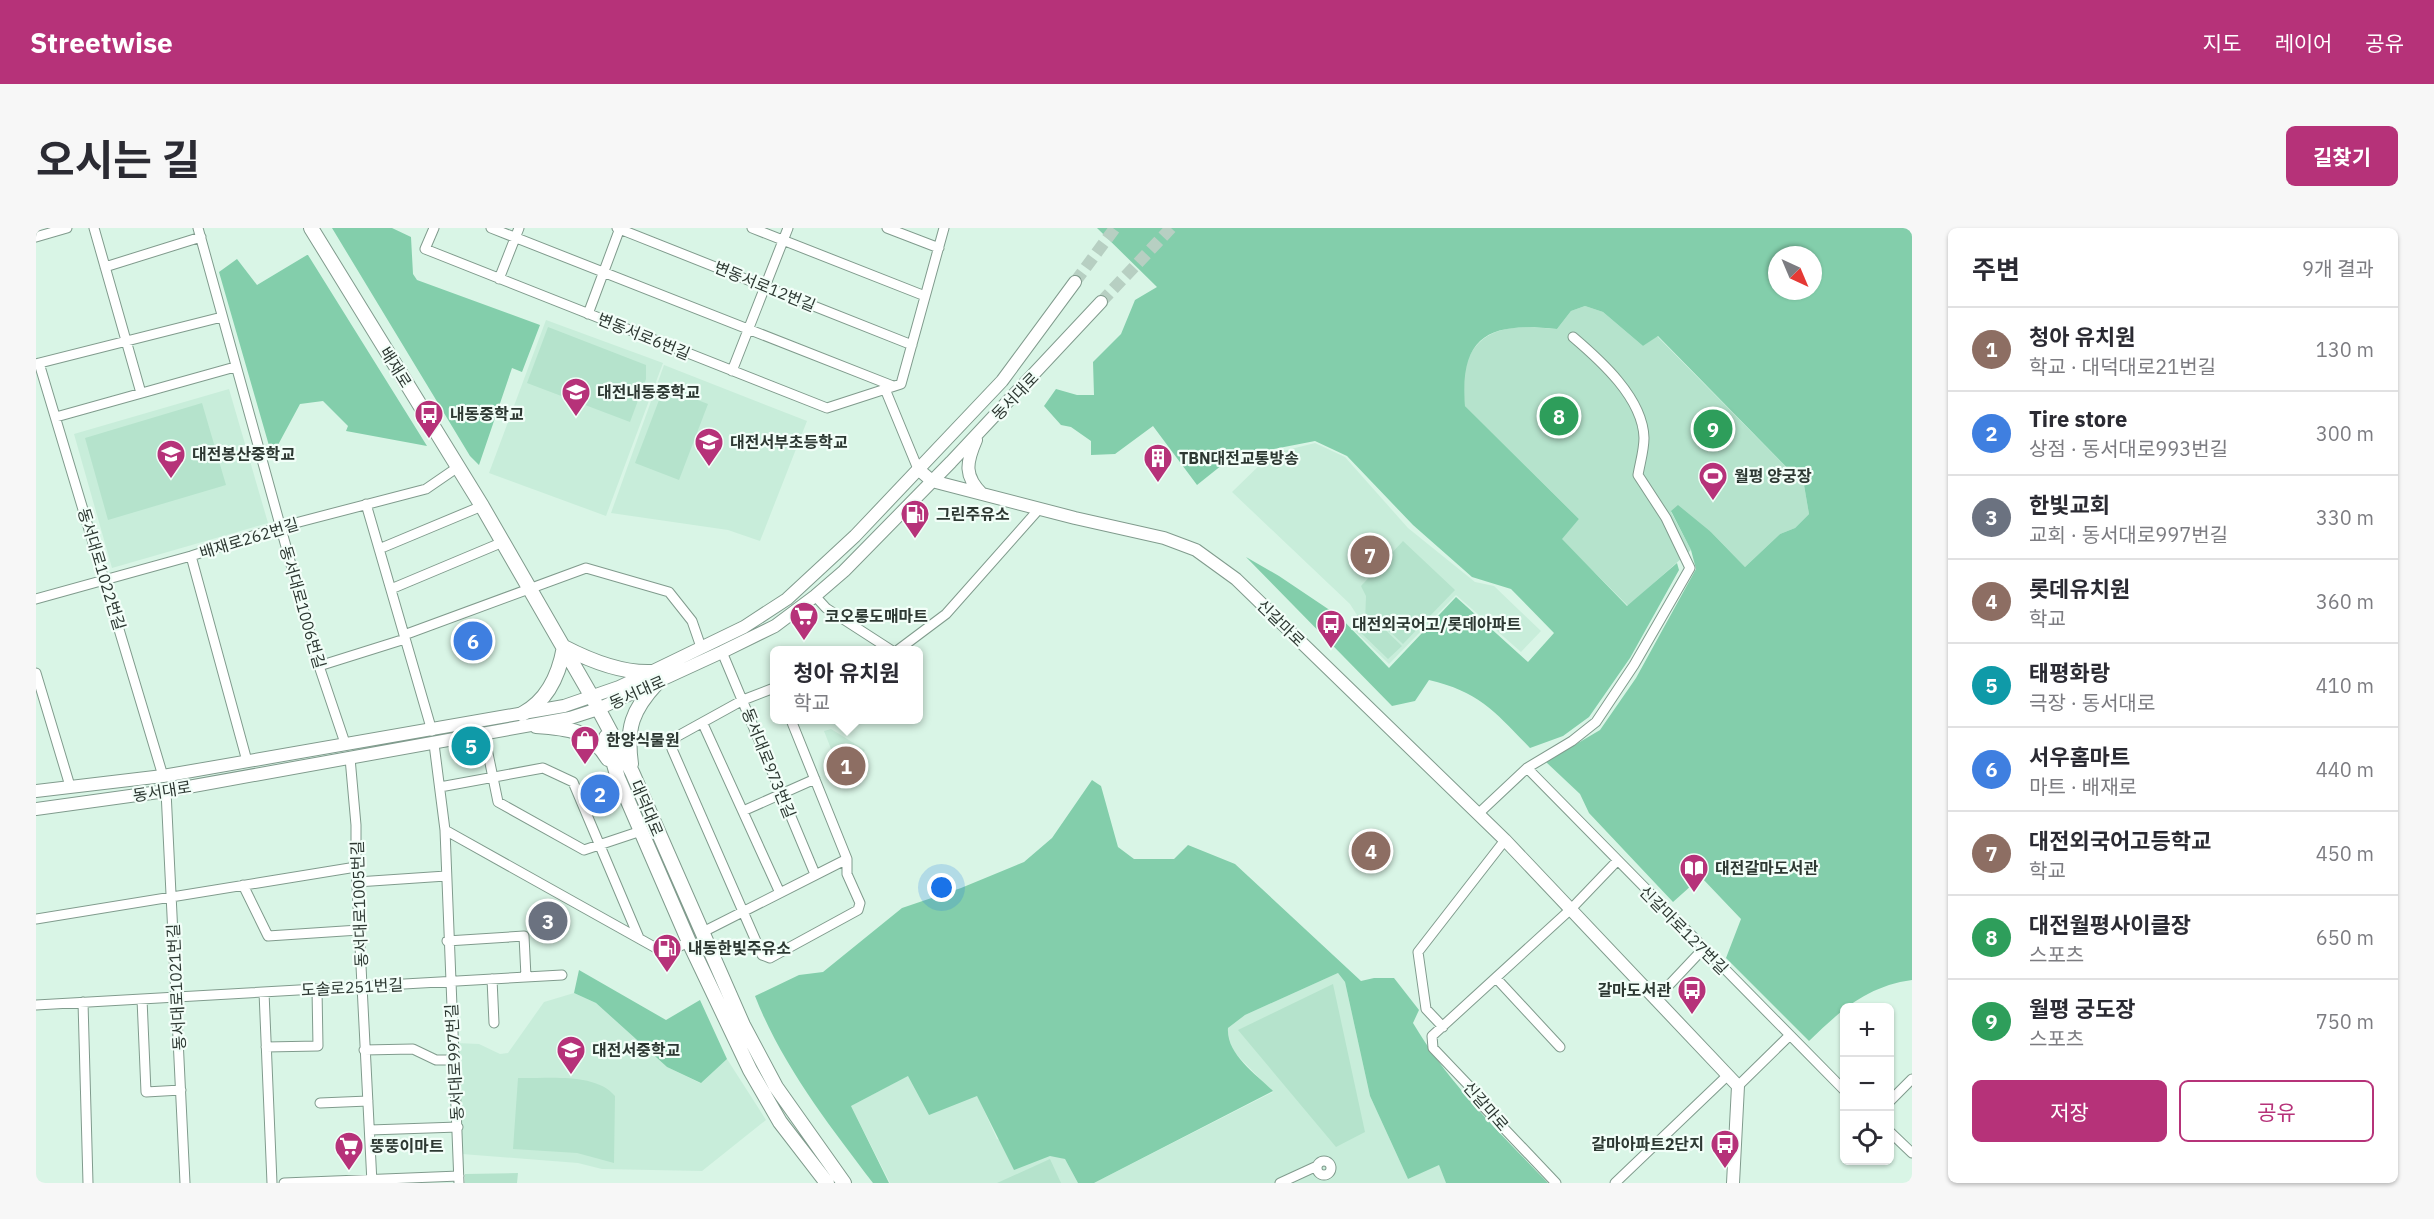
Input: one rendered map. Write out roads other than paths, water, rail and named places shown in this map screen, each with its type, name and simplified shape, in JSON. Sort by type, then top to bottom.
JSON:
[{"type":"main road","name":"배재로","points":[[311,228],[482,506],[595,703]]},
{"type":"main road","points":[[522,714],[544,698],[561,662],[564,647],[581,656],[654,678],[641,700],[627,737],[632,772]]},
{"type":"main road","name":"대덕대로","points":[[595,703],[632,772],[742,1025],[776,1087],[844,1183]]},
{"type":"main road","name":"대덕대로","points":[[595,703],[618,778],[730,1031],[764,1095],[824,1182]]},
{"type":"main road","points":[[536,726],[569,728],[585,735],[600,746],[618,778]]},
{"type":"main road","points":[[834,1169],[844,1171],[854,1183]]},
{"type":"street","points":[[36,237],[53,230],[67,228]]},
{"type":"street","points":[[94,228],[141,393]]},
{"type":"street","name":"변동서로6번길","points":[[434,228],[425,249],[827,408],[889,388]]},
{"type":"street","points":[[491,228],[517,233],[604,272],[889,388],[901,384],[944,228]]},
{"type":"street","points":[[588,314],[619,228]]},
{"type":"street","name":"변동서로12번길","points":[[619,228],[912,345]]},
{"type":"street","points":[[752,228],[925,296]]},
{"type":"street","points":[[732,370],[788,228]]},
{"type":"street","points":[[887,228],[939,248]]},
{"type":"street","name":"동서대로1006번길","points":[[105,267],[199,232],[319,666],[345,743]]},
{"type":"street","points":[[499,279],[517,233]]},
{"type":"street","name":"동서대로","points":[[654,678],[701,647],[744,627],[788,599],[824,567],[1002,381],[1075,282]]},
{"type":"street","name":"동서대로","points":[[36,809],[166,791],[536,726],[722,652],[775,626],[844,571],[979,434],[1101,302]]},
{"type":"street","points":[[38,363],[222,317]]},
{"type":"street","points":[[1478,814],[1527,768],[1572,741],[1596,723],[1634,665],[1690,568],[1666,518],[1638,475],[1644,437],[1637,413],[1618,379],[1573,337]]},
{"type":"street","name":"동서대로1022번길","points":[[38,363],[106,580],[163,776]]},
{"type":"street","points":[[56,417],[235,367]]},
{"type":"street","points":[[889,388],[918,469],[932,481]]},
{"type":"street","points":[[979,434],[968,458],[967,469],[973,485],[983,495]]},
{"type":"street","name":"배재로262번길","points":[[36,599],[191,556],[280,527],[426,489],[458,467]]},
{"type":"street","name":"신갈마로","points":[[932,481],[1039,509],[1151,534],[1196,550],[1236,579],[1505,840],[1572,908],[1655,1000],[1738,1086]]},
{"type":"street","points":[[366,504],[432,731]]},
{"type":"street","points":[[379,549],[482,506]]},
{"type":"street","points":[[904,646],[946,614],[1039,509]]},
{"type":"street","points":[[391,588],[503,542]]},
{"type":"street","points":[[191,556],[247,761]]},
{"type":"street","points":[[319,666],[405,637],[586,568],[669,592],[692,621],[701,647]]},
{"type":"street","points":[[814,596],[826,608],[883,646]]},
{"type":"street","name":"동서대로973번길","points":[[722,652],[815,874]]},
{"type":"street","points":[[36,673],[70,786]]},
{"type":"street","points":[[770,690],[743,700],[676,737],[672,749],[762,955],[770,958],[858,910],[860,903],[847,874],[848,859],[793,724]]},
{"type":"street","name":"동서대로","points":[[36,791],[163,776],[345,743],[432,731],[595,703]]},
{"type":"street","points":[[703,724],[780,893]]},
{"type":"street","points":[[484,734],[498,802],[584,850],[641,831]]},
{"type":"street","name":"동서대로997번길","points":[[434,744],[445,830],[447,941],[455,1060],[459,1180]]},
{"type":"street","name":"동서대로1005번길","points":[[350,758],[357,825],[356,867],[372,1181]]},
{"type":"street","points":[[440,787],[543,768],[573,782],[639,938]]},
{"type":"street","name":"신갈마로127번길","points":[[1527,768],[1703,949],[1840,1085]]},
{"type":"street","points":[[743,811],[815,779]]},
{"type":"street","name":"동서대로1021번길","points":[[166,791],[185,1183]]},
{"type":"street","points":[[445,830],[665,953],[689,942]]},
{"type":"street","points":[[1443,1027],[1426,1009],[1418,952],[1505,840]]},
{"type":"street","points":[[701,933],[745,913],[815,874],[848,859]]},
{"type":"street","name":"신갈마로","points":[[1557,1183],[1479,1102],[1474,1091],[1433,1048],[1432,1036],[1572,908],[1617,861]]},
{"type":"street","points":[[36,919],[356,867]]},
{"type":"street","points":[[357,882],[446,876]]},
{"type":"street","points":[[243,885],[268,936],[359,930]]},
{"type":"street","points":[[447,941],[524,936],[526,977]]},
{"type":"street","points":[[1655,1000],[1703,949]]},
{"type":"street","name":"도솔로251번길","points":[[36,1005],[562,975]]},
{"type":"street","points":[[1496,978],[1560,1047]]},
{"type":"street","points":[[492,979],[494,1023]]},
{"type":"street","points":[[266,1047],[318,1046],[317,989]]},
{"type":"street","points":[[264,992],[272,1183]]},
{"type":"street","points":[[142,999],[146,1092],[181,1090]]},
{"type":"street","points":[[83,1002],[88,1183]]},
{"type":"street","points":[[1733,1183],[1738,1086],[1789,1036]]},
{"type":"street","points":[[364,1050],[413,1048],[436,1060],[455,1060]]},
{"type":"street","points":[[1616,1183],[1728,1075]]},
{"type":"street","points":[[1894,1097],[1912,1079]]},
{"type":"street","points":[[320,1103],[368,1101]]},
{"type":"street","points":[[370,1130],[458,1127]]},
{"type":"street","points":[[1894,1136],[1912,1153]]},
{"type":"street","points":[[1280,1183],[1317,1166]]},
{"type":"street","points":[[285,1183],[459,1180]]},
{"type":"tunnel","points":[[1075,282],[1115,228]]},
{"type":"tunnel","points":[[1101,302],[1171,228]]},
{"type":"place","name":"대전월평사이클장","points":[[1559,416]]},
{"type":"place","name":"대전내동중학교","points":[[576,418]]},
{"type":"place","name":"월평 궁도장","points":[[1713,429]]},
{"type":"place","name":"내동중학교","points":[[429,440]]},
{"type":"place","name":"대전서부초등학교","points":[[709,468]]},
{"type":"place","name":"대전봉산중학교","points":[[171,480]]},
{"type":"place","name":"TBN대전교통방송","points":[[1158,484]]},
{"type":"place","name":"월평 양궁장","points":[[1713,502]]},
{"type":"place","name":"그린주유소","points":[[915,540]]},
{"type":"place","name":"대전외국어고등학교","points":[[1370,555]]},
{"type":"place","name":"서우홈마트","points":[[473,641]]},
{"type":"place","name":"코오롱도매마트","points":[[804,642]]},
{"type":"place","name":"대전외국어고/롯데아파트","points":[[1331,650]]},
{"type":"place","name":"태평화랑","points":[[471,746]]},
{"type":"place","name":"한양식물원","points":[[585,766]]},
{"type":"place","name":"청아 유치원","points":[[846,766]]},
{"type":"place","name":"Tire store","points":[[600,794]]},
{"type":"place","name":"롯데유치원","points":[[1371,851]]},
{"type":"place","name":"대전갈마도서관","points":[[1694,894]]},
{"type":"place","name":"한빛교회","points":[[548,921]]},
{"type":"place","name":"내동한빛주유소","points":[[667,974]]},
{"type":"place","name":"갈마도서관","points":[[1692,1016]]},
{"type":"place","name":"대전서중학교","points":[[571,1076]]},
{"type":"place","name":"갈마아파트2단지","points":[[1725,1170]]},
{"type":"place","name":"뚱뚱이마트","points":[[349,1172]]}]
